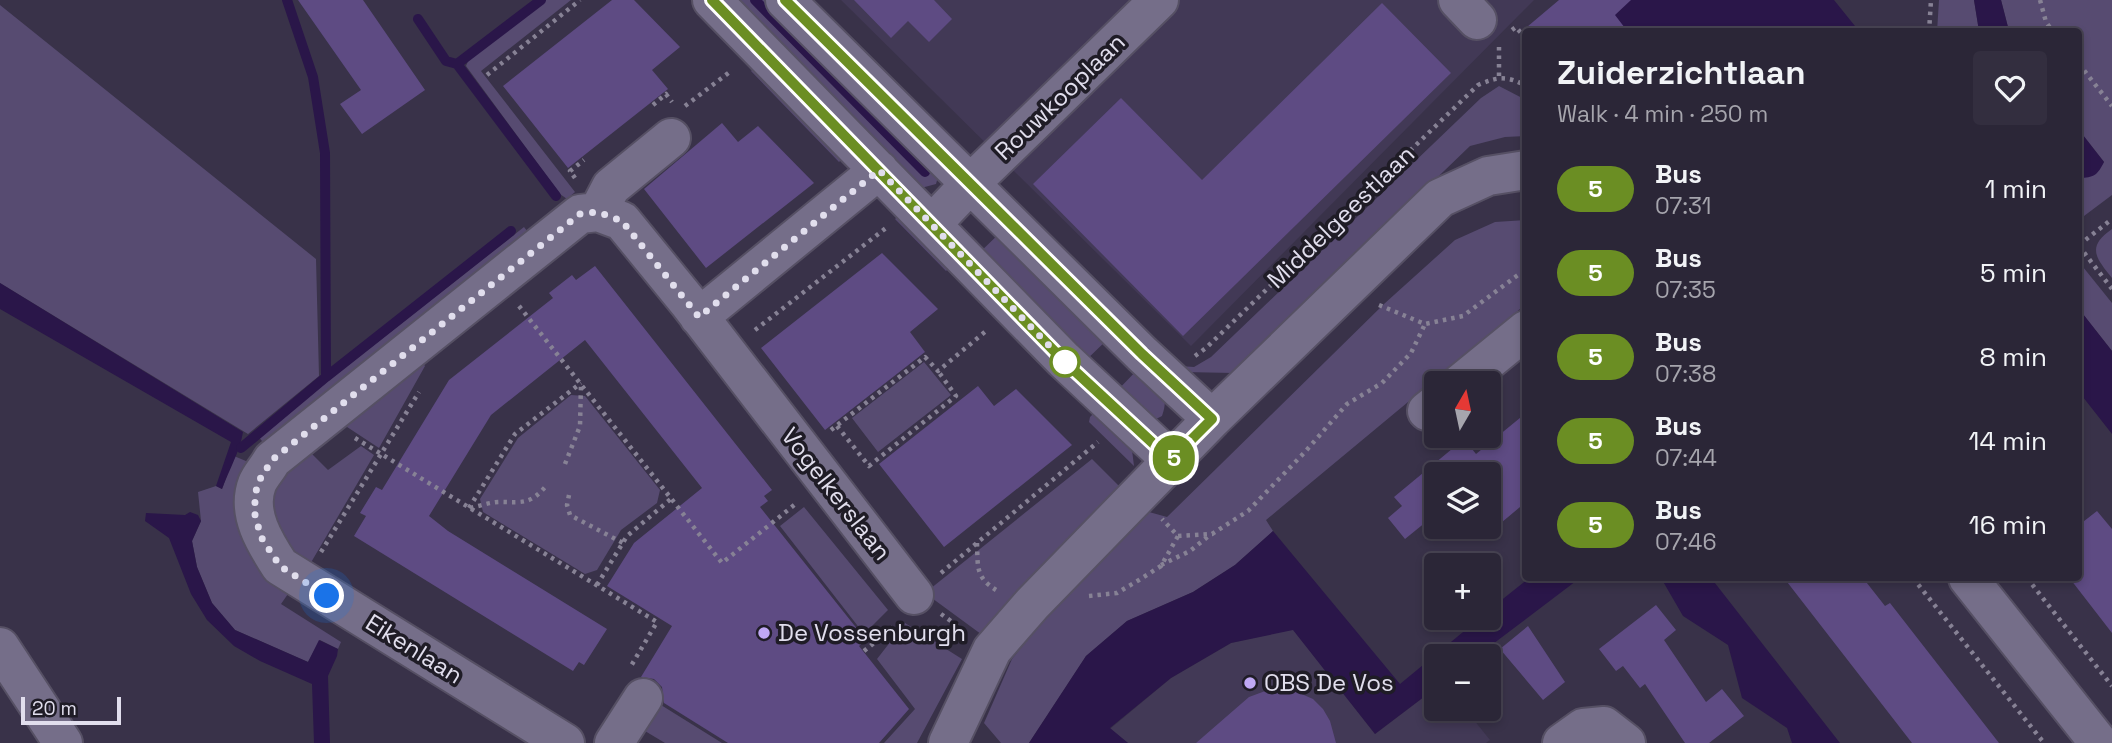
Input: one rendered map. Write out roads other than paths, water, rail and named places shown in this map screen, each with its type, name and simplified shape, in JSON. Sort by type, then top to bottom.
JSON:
[{"type":"street","points":[[712,0],[1063,360],[1171,460]]},
{"type":"street","points":[[785,0],[1142,354],[1212,419]]},
{"type":"street","name":"Rouwkooplaan","points":[[932,224],[1159,0]]},
{"type":"street","points":[[598,212],[611,187],[671,138]]},
{"type":"street","points":[[699,317],[879,170]]},
{"type":"street","points":[[953,740],[992,650],[1134,497],[1440,198],[1488,176],[1522,171]]},
{"type":"street","name":"Vogelkerslaan","points":[[598,212],[622,221],[915,595]]},
{"type":"street","name":"Eikenlaan","points":[[565,743],[280,566],[261,537],[254,511],[257,484],[272,460],[580,214],[598,212]]},
{"type":"street","points":[[1476,371],[1522,333]]},
{"type":"street","points":[[1970,581],[2099,743]]},
{"type":"street","points":[[0,647],[62,743]]},
{"type":"street","points":[[614,743],[635,685]]},
{"type":"street","points":[[1562,743],[1583,728],[1604,726],[1626,743]]},
{"type":"waterway","points":[[287,0],[313,77],[325,153],[326,377]]},
{"type":"waterway","points":[[541,0],[457,64],[556,196]]},
{"type":"waterway","points":[[755,0],[925,172]]},
{"type":"waterway","points":[[418,19],[446,61],[457,64]]},
{"type":"waterway","points":[[241,448],[511,231]]},
{"type":"place","name":"De Vossenburgh","points":[[764,633]]},
{"type":"place","name":"OBS De Vos","points":[[1250,683]]}]
